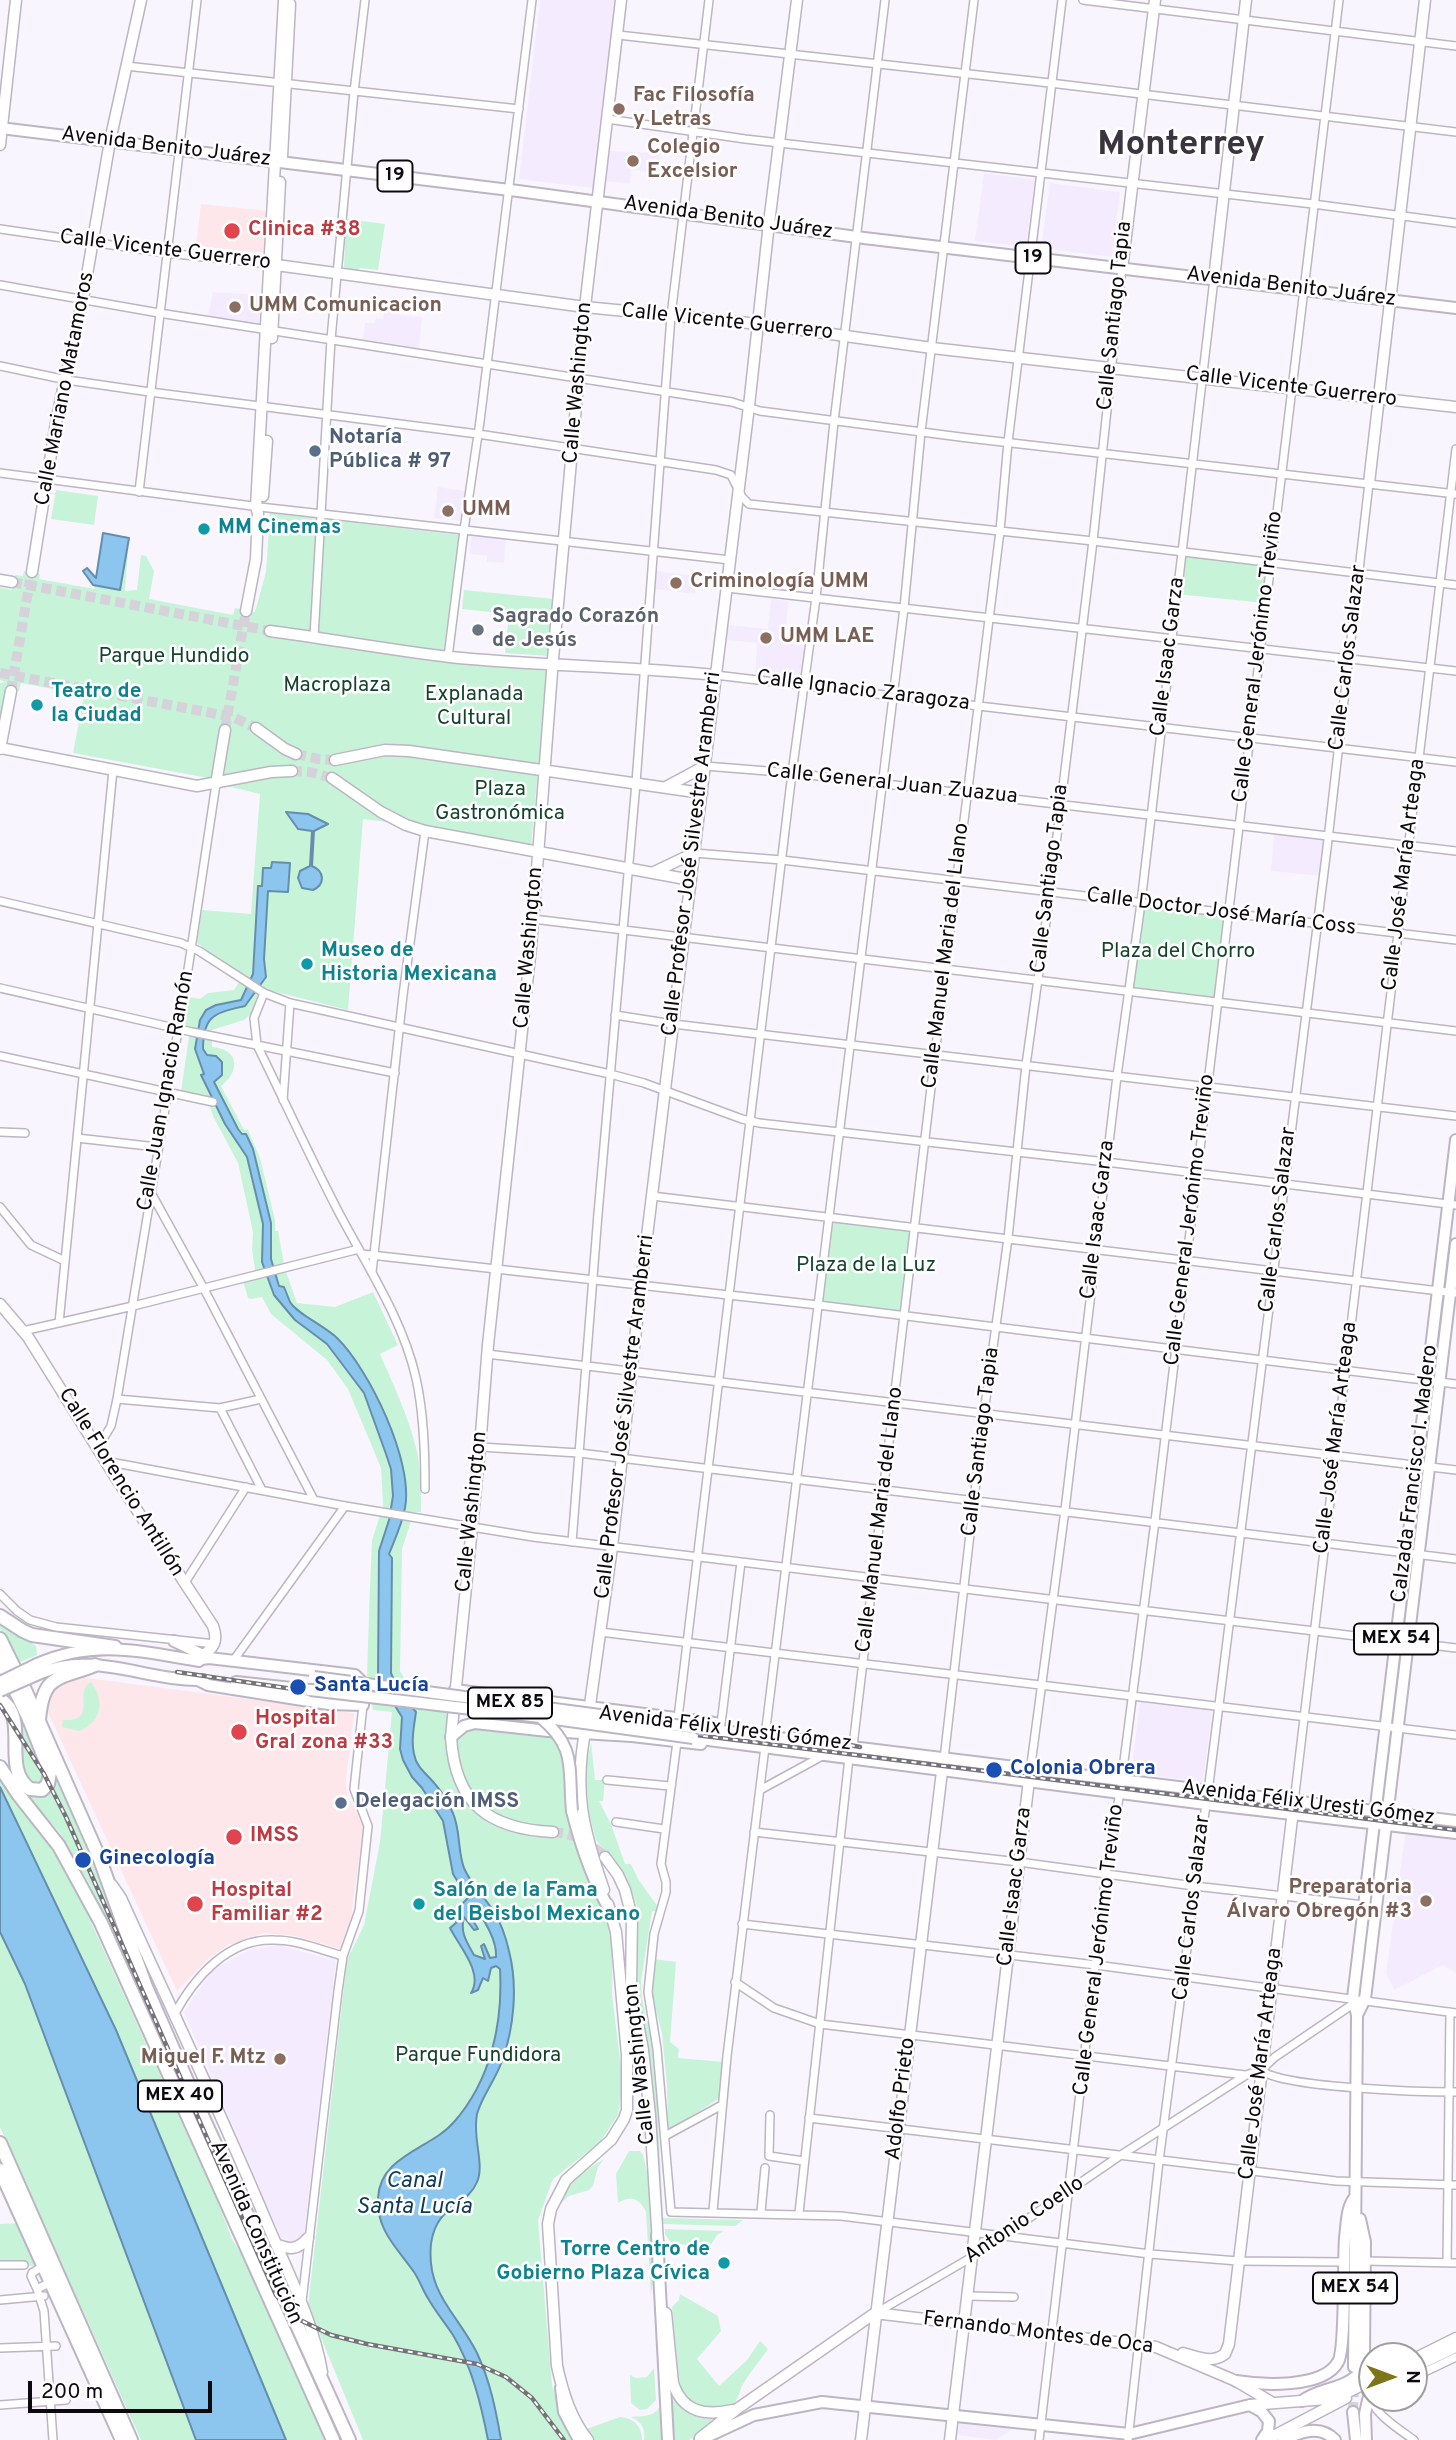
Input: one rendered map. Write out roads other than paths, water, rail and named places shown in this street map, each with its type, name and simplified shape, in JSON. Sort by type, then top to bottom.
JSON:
[{"type":"highway","points":[[0,1616],[23,1632],[115,1647]]},
{"type":"highway","name":"Avenida Constitución","points":[[0,1639],[39,1720],[108,1880],[146,1987],[349,2440]]},
{"type":"highway","points":[[0,1659],[28,1717],[50,1772],[46,1788],[39,1791],[25,1786],[19,1776],[13,1714],[0,1699]]},
{"type":"highway","points":[[39,1720],[41,1699],[47,1686],[59,1678],[95,1665]]},
{"type":"highway","name":"Avenida Constitución","points":[[0,1767],[60,1846],[101,1923],[334,2440]]},
{"type":"highway","points":[[167,2067],[218,2150]]},
{"type":"highway","points":[[0,2143],[131,2440]]},
{"type":"highway","points":[[0,2170],[122,2440]]},
{"type":"highway","points":[[304,2341],[334,2440]]},
{"type":"main road","name":"Avenida Benito Juárez","points":[[1,128],[769,223],[856,237],[1456,308]]},
{"type":"main road","name":"Calzada Francisco I. Madero","points":[[1354,2367],[1355,2087],[1357,2004],[1364,1906],[1398,1729],[1430,1467],[1437,1290],[1452,1205],[1456,1140]]},
{"type":"main road","name":"Calzada Francisco I. Madero","points":[[1357,2004],[1382,1818],[1385,1727],[1417,1465],[1453,1292],[1456,1244]]},
{"type":"main road","points":[[174,1641],[204,1659],[355,1675],[363,1683],[363,1705],[328,1704],[208,1685],[198,1680]]},
{"type":"main road","name":"Avenida Félix Uresti Gómez","points":[[0,1691],[69,1653],[115,1647],[705,1729],[825,1755],[943,1764],[1029,1775],[1292,1815],[1456,1821]]},
{"type":"main road","name":"Avenida Félix Uresti Gómez","points":[[0,1682],[39,1669],[69,1664],[95,1665],[198,1680],[211,1679],[540,1717],[693,1738],[739,1738]]},
{"type":"main road","points":[[451,1737],[464,1726],[475,1723],[548,1731],[632,1735],[728,1747],[739,1738],[733,1727],[721,1724],[455,1690]]},
{"type":"main road","points":[[475,1723],[470,1705],[471,1699],[479,1692]]},
{"type":"main road","points":[[632,1735],[628,1730],[628,1721],[636,1713]]},
{"type":"main road","points":[[540,1717],[558,1733],[568,1751],[572,1811],[582,1849],[600,1894],[611,1912]]},
{"type":"main road","name":"Avenida Félix Uresti Gómez","points":[[765,1742],[853,1746],[943,1764]]},
{"type":"main road","name":"Avenida Félix Uresti Gómez","points":[[1121,1787],[1208,1792],[1294,1802],[1456,1833]]},
{"type":"main road","points":[[1236,2381],[1275,2385],[1313,2378],[1338,2362],[1342,2348],[1343,2262],[1348,2208],[1356,2189]]},
{"type":"main road","points":[[1302,2401],[1312,2393],[1341,2386],[1362,2370],[1365,2261],[1364,2236],[1356,2210]]},
{"type":"main road","points":[[657,2235],[668,2440]]},
{"type":"main road","points":[[561,2388],[564,2412],[579,2440]]},
{"type":"main road","points":[[702,2439],[735,2422],[769,2410],[822,2402],[1129,2437],[1251,2405],[1269,2421],[1264,2440]]},
{"type":"main road","points":[[1353,2412],[1356,2440]]},
{"type":"main road","points":[[1365,2412],[1366,2440]]},
{"type":"main road","points":[[1283,2440],[1302,2432],[1313,2431],[1322,2431],[1335,2440]]},
{"type":"street","points":[[0,145],[16,0]]},
{"type":"street","name":"Calle Mariano Matamoros","points":[[32,572],[110,141],[141,0]]},
{"type":"street","points":[[139,492],[197,0]]},
{"type":"street","points":[[246,611],[256,559],[273,265],[284,0]]},
{"type":"street","points":[[282,84],[290,0]]},
{"type":"street","points":[[314,637],[331,339],[365,0]]},
{"type":"street","points":[[448,657],[488,364],[532,0]]},
{"type":"street","name":"Calle Washington","points":[[553,1832],[515,1828],[480,1809],[469,1798],[460,1782],[453,1760],[451,1737],[487,1354],[533,919],[552,665],[585,307],[621,0]]},
{"type":"street","points":[[572,1542],[592,1279],[636,783],[671,316],[709,0]]},
{"type":"street","name":"Calle Profesor José Silvestre Aramberri","points":[[627,2110],[628,2081],[618,1954],[611,1912],[593,1856],[579,1798],[579,1767],[590,1708],[612,1547],[641,1285],[797,0]]},
{"type":"street","points":[[678,1718],[792,773],[816,598],[834,422],[885,0]]},
{"type":"street","points":[[713,2211],[742,1924],[904,608],[921,432],[974,0]]},
{"type":"street","name":"Calle Manuel Maria del Llano","points":[[853,1746],[1062,0]]},
{"type":"street","points":[[1083,0],[1154,5],[1243,21],[1456,46]]},
{"type":"street","name":"Calle Isaac Garza","points":[[950,2440],[1029,1775],[1065,1510],[1116,1076],[1141,903],[1246,0]]},
{"type":"street","name":"Calle General Jerónimo Treviño","points":[[1040,2440],[1107,1873],[1121,1787],[1155,1521],[1339,0]]},
{"type":"street","name":"Calle Carlos Salazar","points":[[1129,2437],[1159,2161],[1328,836],[1425,0]]},
{"type":"street","name":"Calle Santiago Tapia","points":[[943,1764],[984,1413],[1008,1238],[1026,1065],[1093,541],[1131,184],[1154,5]]},
{"type":"street","points":[[618,35],[1456,132]]},
{"type":"street","points":[[126,66],[519,109]]},
{"type":"street","points":[[607,119],[1456,223]]},
{"type":"street","name":"Calle Vicente Guerrero","points":[[0,229],[585,307],[758,324],[932,348],[1456,407]]},
{"type":"street","points":[[0,285],[159,313],[732,402],[760,411],[834,422],[1453,493]]},
{"type":"street","points":[[0,366],[150,392],[478,434],[727,472],[749,504],[912,520],[1456,585]]},
{"type":"street","name":"Calle José María Arteaga","points":[[1156,2347],[1214,2360],[1225,2354],[1230,2344],[1345,1370],[1453,493],[1456,449]]},
{"type":"street","points":[[0,474],[259,509],[321,512],[730,560]]},
{"type":"street","points":[[0,580],[12,583]]},
{"type":"street","points":[[727,588],[1456,671]]},
{"type":"street","name":"Calle Ignacio Zaragoza","points":[[271,631],[448,657],[552,665],[645,668],[715,675],[1456,762]]},
{"type":"street","points":[[11,691],[0,748],[197,786],[271,772],[292,771]]},
{"type":"street","points":[[256,728],[296,754]]},
{"type":"street","name":"Calle Juan Ignacio Ramón","points":[[97,1449],[108,1434],[117,1399],[225,730]]},
{"type":"street","points":[[335,760],[385,750],[436,754],[702,793]]},
{"type":"street","points":[[665,787],[705,766]]},
{"type":"street","name":"Calle General Juan Zuazua","points":[[705,766],[792,773],[1456,851]]},
{"type":"street","points":[[59,1322],[113,770]]},
{"type":"street","points":[[332,778],[381,811],[406,825],[425,831],[691,880]]},
{"type":"street","points":[[372,1272],[425,831]]},
{"type":"street","points":[[653,872],[694,853]]},
{"type":"street","name":"Calle Doctor José María Coss","points":[[694,853],[782,860],[1456,940]]},
{"type":"street","points":[[0,901],[191,947],[262,992],[290,1003],[610,1074],[665,1090],[751,1121],[1196,1172],[1452,1205]]},
{"type":"street","points":[[533,919],[1456,1031]]},
{"type":"street","points":[[0,988],[177,1029],[395,1073]]},
{"type":"street","points":[[262,992],[254,1018],[257,1045],[398,1326],[415,1376],[424,1436],[425,1489]]},
{"type":"street","points":[[283,1100],[290,1003]]},
{"type":"street","points":[[615,1015],[1456,1116]]},
{"type":"street","points":[[0,1056],[213,1102]]},
{"type":"street","points":[[0,1132],[25,1133]]},
{"type":"street","points":[[77,1138],[157,1147]]},
{"type":"street","points":[[150,1190],[314,1500]]},
{"type":"street","points":[[652,1196],[1453,1292]]},
{"type":"street","points":[[0,1207],[30,1245],[65,1261]]},
{"type":"street","points":[[23,1331],[278,1268],[360,1252],[818,1305],[1456,1384]]},
{"type":"street","name":"Calle Florencio Antillón","points":[[0,1304],[23,1331],[213,1626],[215,1644]]},
{"type":"street","points":[[487,1354],[1456,1470]]},
{"type":"street","points":[[117,1399],[220,1408],[261,1399]]},
{"type":"street","points":[[220,1408],[262,1490]]},
{"type":"street","points":[[480,1447],[579,1453],[1456,1559]]},
{"type":"street","points":[[105,1461],[345,1506],[572,1542],[1456,1648]]},
{"type":"street","points":[[184,1584],[246,1486]]},
{"type":"street","points":[[233,1661],[345,1506]]},
{"type":"street","points":[[721,1724],[741,1562]]},
{"type":"street","points":[[0,1594],[16,1611],[41,1623],[74,1630],[215,1644],[204,1659]]},
{"type":"street","points":[[600,1632],[1456,1735]]},
{"type":"street","points":[[301,2305],[344,1956],[359,1911],[368,1826],[354,1789],[363,1705]]},
{"type":"street","points":[[677,1742],[661,1864],[666,1887],[656,1926],[648,1992],[657,2049],[671,2212],[799,2213],[886,2220],[1150,2254],[1238,2261],[1343,2262]]},
{"type":"street","points":[[760,1790],[825,1755]]},
{"type":"street","points":[[799,2213],[849,1758]]},
{"type":"street","name":"Adolfo Prieto","points":[[861,2440],[943,1764]]},
{"type":"street","points":[[607,1780],[670,1786]]},
{"type":"street","points":[[616,1822],[664,1829]]},
{"type":"street","points":[[754,1832],[1019,1862],[1364,1906]]},
{"type":"street","name":"Calle Washington","points":[[605,1857],[618,1875],[630,1903],[633,1938],[631,1987],[643,2050],[650,2116],[657,2235],[671,2374],[676,2392],[688,2407],[698,2412],[718,2413],[737,2409]]},
{"type":"street","points":[[108,1880],[121,1898],[276,2244],[315,2342],[324,2386]]},
{"type":"street","points":[[742,1924],[1184,1976],[1357,2004],[1453,2012],[1452,2185],[1447,2263]]},
{"type":"street","points":[[174,2015],[195,1981],[207,1968],[241,1947],[257,1941],[284,1940],[344,1956]]},
{"type":"street","points":[[736,1982],[774,2008],[820,2024],[1246,2075]]},
{"type":"street","name":"Antonio Coello","points":[[702,2439],[737,2409],[875,2313],[972,2257],[1118,2157],[1246,2075],[1261,2070],[1275,2057],[1357,2004]]},
{"type":"street","points":[[1261,2070],[1268,2076],[1280,2079],[1355,2087],[1452,2092]]},
{"type":"street","points":[[628,2081],[634,2089],[639,2090],[644,2087],[646,2081]]},
{"type":"street","points":[[588,2440],[572,2415],[561,2388],[555,2353],[547,2243],[551,2209],[566,2180],[611,2140],[633,2104],[640,2103],[650,2116]]},
{"type":"street","points":[[665,2136],[722,2105]]},
{"type":"street","points":[[770,2115],[769,2156],[804,2161]]},
{"type":"street","points":[[809,2118],[897,2131],[1249,2171],[1356,2189],[1452,2185]]},
{"type":"street","points":[[761,2213],[765,2168]]},
{"type":"street","points":[[276,2244],[294,2249],[308,2238]]},
{"type":"street","points":[[1365,2261],[1456,2263]]},
{"type":"street","points":[[0,2265],[24,2265]]},
{"type":"street","points":[[43,2266],[32,2274],[44,2311],[53,2440]]},
{"type":"street","points":[[0,2300],[40,2294],[51,2282]]},
{"type":"street","points":[[968,2296],[1014,2297]]},
{"type":"street","name":"Fernando Montes de Oca","points":[[875,2313],[1156,2347],[1236,2381],[1273,2403]]},
{"type":"street","points":[[1428,2352],[1456,2338]]},
{"type":"street","points":[[0,2348],[56,2346]]},
{"type":"street","points":[[1428,2360],[1456,2347]]},
{"type":"street","points":[[1428,2370],[1456,2357]]},
{"type":"street","points":[[1251,2405],[1326,2399],[1358,2387]]},
{"type":"street","points":[[1264,2440],[1344,2399],[1358,2396]]},
{"type":"street","points":[[0,2405],[66,2400]]},
{"type":"street","points":[[1380,2412],[1384,2418],[1414,2440]]},
{"type":"water","points":[[103,533],[129,538],[120,590],[93,585],[83,571],[87,568],[96,578]]},
{"type":"water","points":[[286,812],[308,814],[328,824],[314,831],[312,866],[321,874],[322,881],[313,890],[302,888],[298,878],[300,871],[310,866],[312,831],[298,829]]},
{"type":"water","name":"Canal Santa Lucía","points":[[272,862],[290,863],[288,892],[268,891],[264,959],[266,977],[245,1006],[213,1017],[205,1028],[203,1049],[207,1055],[216,1056],[222,1062],[222,1075],[214,1082],[238,1129],[242,1134],[246,1134],[253,1149],[271,1223],[271,1259],[279,1286],[284,1287],[294,1306],[337,1338],[349,1352],[375,1393],[396,1442],[406,1489],[404,1514],[389,1554],[392,1558],[391,1673],[398,1690],[416,1712],[413,1739],[415,1759],[440,1790],[455,1818],[464,1868],[497,1916],[512,1964],[514,1992],[509,2035],[502,2061],[477,2114],[480,2167],[477,2182],[466,2197],[439,2221],[431,2244],[433,2276],[445,2302],[482,2364],[501,2440],[488,2440],[475,2386],[460,2347],[414,2272],[389,2238],[378,2209],[381,2183],[387,2172],[454,2122],[477,2088],[486,2069],[497,2030],[500,1989],[500,1969],[496,1966],[491,1968],[488,1981],[483,1978],[478,1990],[471,1993],[474,1985],[472,1968],[450,1928],[456,1923],[459,1907],[468,1898],[453,1874],[443,1821],[403,1760],[400,1749],[402,1717],[378,1679],[379,1551],[393,1496],[391,1469],[364,1393],[327,1344],[295,1320],[274,1295],[262,1262],[263,1224],[247,1157],[225,1124],[201,1075],[204,1074],[195,1049],[200,1020],[206,1010],[241,1000],[253,974],[258,886],[262,886],[263,868],[271,868]],"holes":[[[471,1908],[476,1908],[487,1925],[496,1957],[490,1958],[484,1944],[481,1946],[485,1959],[474,1955],[466,1941],[463,1932],[464,1917],[474,1930],[478,1929],[468,1912]]]},
{"type":"water","points":[[0,1787],[116,2030],[286,2440],[196,2440],[25,1984],[0,1932]]},
{"type":"tunnel","points":[[11,691],[30,580]]},
{"type":"tunnel","points":[[12,582],[270,631]]},
{"type":"tunnel","points":[[225,730],[246,611]]},
{"type":"tunnel","points":[[0,673],[233,717],[256,728]]},
{"type":"tunnel","points":[[296,754],[335,760]]},
{"type":"tunnel","points":[[292,771],[310,772],[332,778]]},
{"type":"tunnel","points":[[553,1832],[581,1839],[605,1857]]},
{"type":"tunnel","points":[[1353,2412],[1354,2380]]},
{"type":"railway","points":[[177,1672],[334,1695],[624,1726],[1456,1830]]},
{"type":"railway","points":[[0,1705],[44,1774],[66,1817],[276,2295],[298,2319],[331,2335],[477,2364],[506,2377],[532,2398],[564,2440]]},
{"type":"railway","points":[[791,1733],[860,1747]]},
{"type":"place","name":"Fac Filosofía y Letras","points":[[619,109]]},
{"type":"place","name":"Colegio Excelsior","points":[[633,161]]},
{"type":"place","name":"Clinica #38","points":[[232,231]]},
{"type":"place","name":"UMM Comunicacion","points":[[235,307]]},
{"type":"place","name":"Notaría Pública # 97","points":[[315,451]]},
{"type":"place","name":"UMM","points":[[448,511]]},
{"type":"place","name":"MM Cinemas","points":[[204,529]]},
{"type":"place","name":"Criminología UMM","points":[[676,583]]},
{"type":"place","name":"Sagrado Corazón de Jesús","points":[[478,630]]},
{"type":"place","name":"UMM LAE","points":[[766,638]]},
{"type":"place","name":"Teatro de la Ciudad","points":[[37,705]]},
{"type":"place","name":"Museo de Historia Mexicana","points":[[307,964]]},
{"type":"place","name":"Santa Lucía","points":[[298,1687]]},
{"type":"place","name":"Hospital Gral zona #33","points":[[239,1732]]},
{"type":"place","name":"Colonia Obrera","points":[[994,1770]]},
{"type":"place","name":"Delegación IMSS","points":[[341,1803]]},
{"type":"place","name":"IMSS","points":[[234,1837]]},
{"type":"place","name":"Ginecología","points":[[83,1860]]},
{"type":"place","name":"Preparatoria Álvaro Obregón #3","points":[[1426,1901]]},
{"type":"place","name":"Hospital Familiar #2","points":[[195,1904]]},
{"type":"place","name":"Salón de la Fama del Beisbol Mexicano","points":[[419,1904]]},
{"type":"place","name":"Miguel F. Mtz","points":[[280,2059]]},
{"type":"place","name":"Torre Centro de Gobierno Plaza Cívica","points":[[724,2263]]},
{"type":"district","name":"Monterrey","points":[[1181,147]]},
{"type":"park label","name":"Parque Hundido","points":[[174,658]]},
{"type":"park label","name":"Macroplaza","points":[[337,687]]},
{"type":"park label","name":"Explanada Cultural","points":[[474,708]]},
{"type":"park label","name":"Plaza Gastronómica","points":[[500,803]]},
{"type":"park label","name":"Plaza del Chorro","points":[[1178,953]]},
{"type":"park label","name":"Plaza de la Luz","points":[[866,1267]]},
{"type":"park label","name":"Parque Fundidora","points":[[478,2057]]}]
